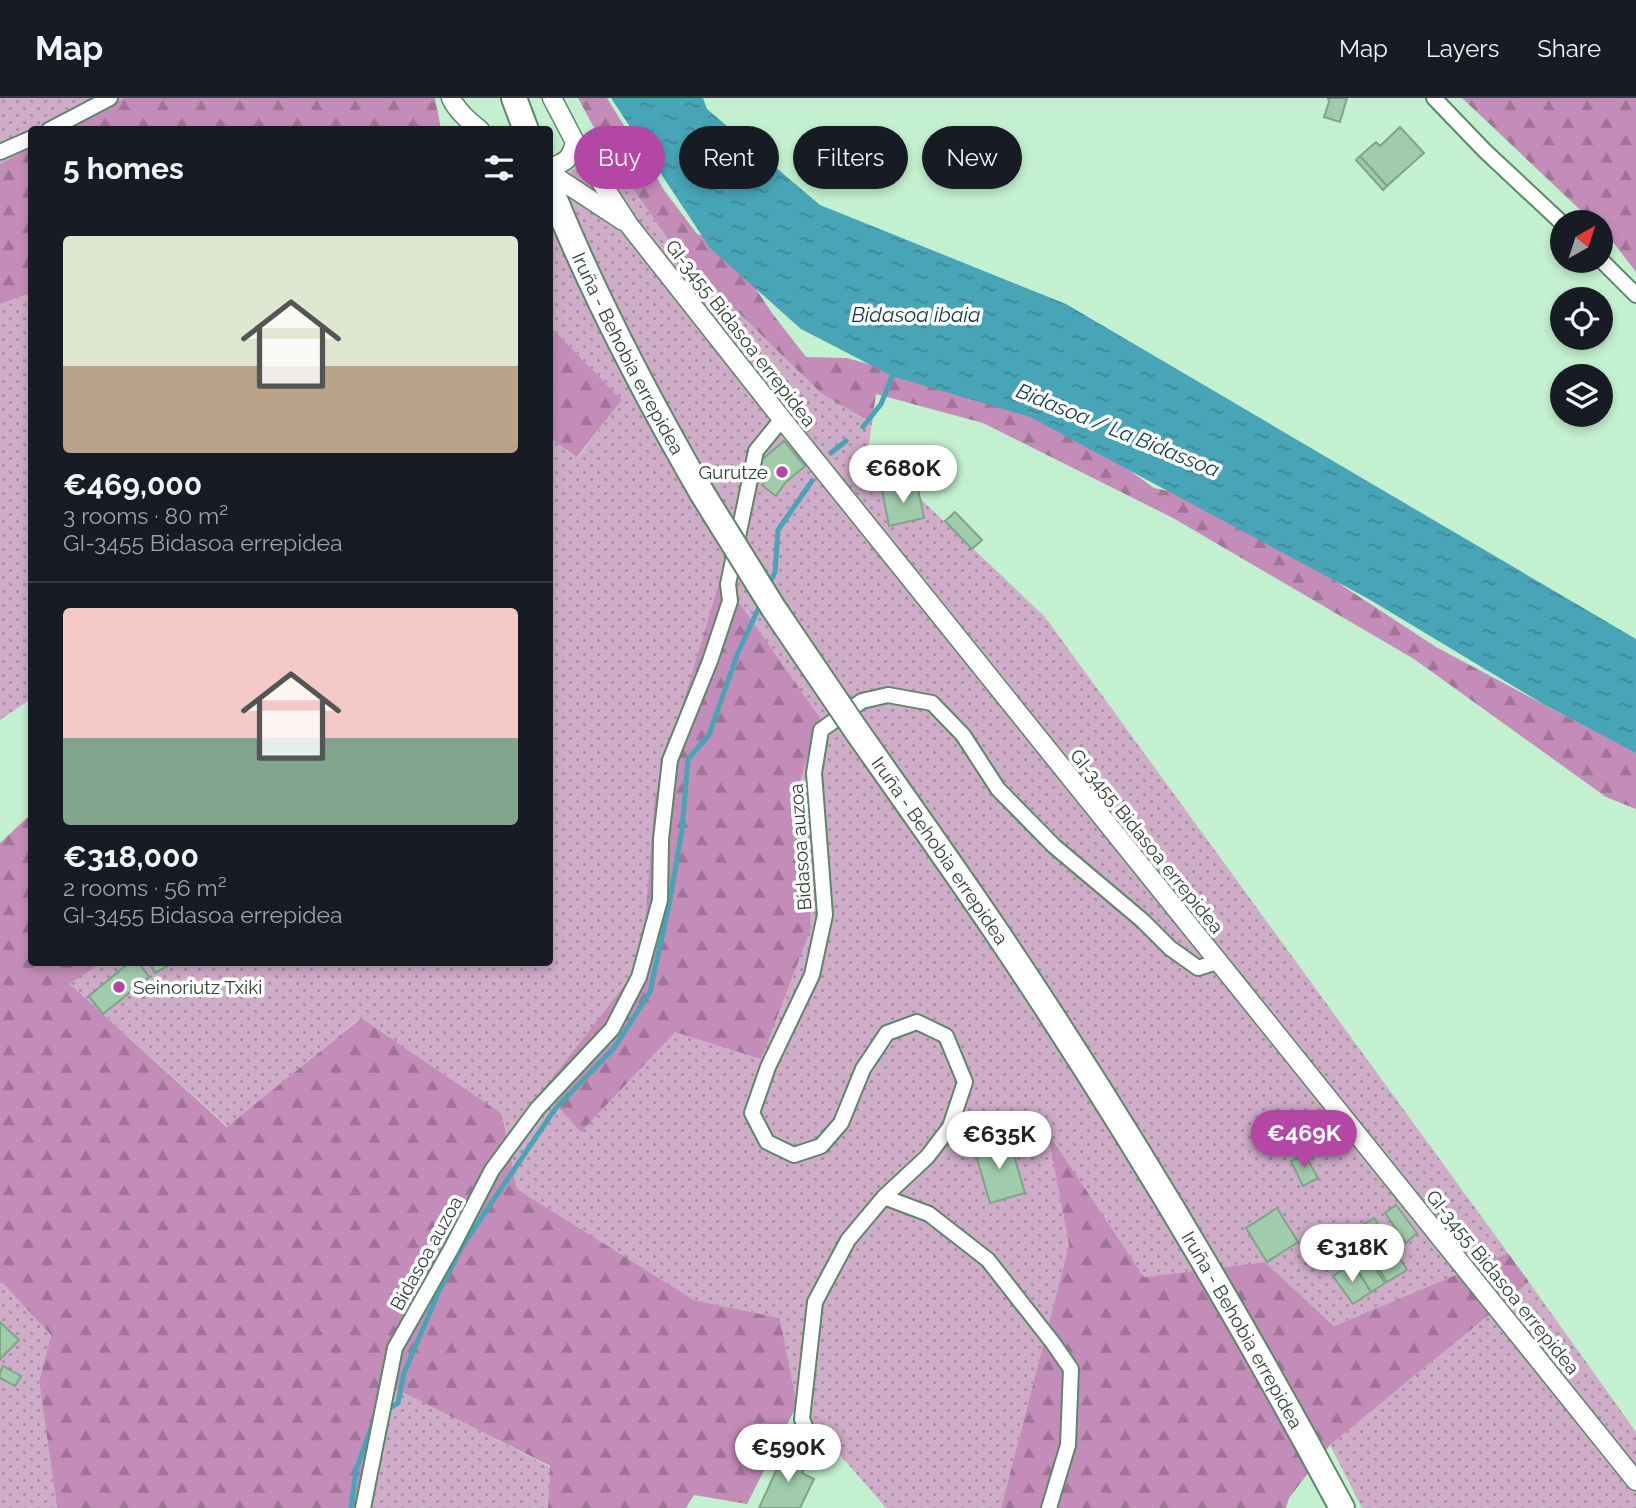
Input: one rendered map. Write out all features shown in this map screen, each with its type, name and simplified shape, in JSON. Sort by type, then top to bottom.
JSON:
[{"type":"highway","points":[[514,98],[524,125]]},
{"type":"highway","name":"Iruña - Behobia errepidea","points":[[553,195],[627,357],[702,492],[774,608],[996,932],[1128,1137],[1215,1281],[1342,1508]]},
{"type":"street","points":[[57,126],[110,98]]},
{"type":"street","points":[[451,98],[476,126]]},
{"type":"street","points":[[552,98],[574,140]]},
{"type":"street","points":[[1434,98],[1550,212]]},
{"type":"street","points":[[0,152],[28,140]]},
{"type":"street","points":[[553,168],[570,157],[574,145]]},
{"type":"street","points":[[553,172],[629,225]]},
{"type":"street","points":[[606,189],[629,225]]},
{"type":"street","name":"GI-3455 Bidasoa errepidea","points":[[629,225],[1217,962],[1636,1481]]},
{"type":"street","points":[[1614,273],[1636,295]]},
{"type":"street","name":"Bidasoa auzoa","points":[[363,1508],[395,1348],[492,1170],[537,1110],[612,1029],[639,977],[660,900],[661,839],[670,760],[710,662],[730,601],[727,584],[756,451],[782,419]]},
{"type":"street","name":"Bidasoa auzoa","points":[[813,1446],[802,1419],[815,1302],[848,1240],[884,1197],[928,1157],[950,1127],[965,1082],[946,1036],[917,1022],[887,1033],[863,1069],[841,1123],[821,1146],[794,1155],[766,1142],[752,1113],[768,1067],[812,975],[825,915],[814,773],[821,730],[862,701],[888,695],[932,703],[963,735],[998,789],[1054,846],[1143,920],[1170,948],[1198,968],[1217,962]]},
{"type":"street","points":[[884,1197],[929,1214],[988,1260],[1071,1369],[1068,1445],[1049,1508]]},
{"type":"shaded area","points":[[0,98],[124,98],[71,126],[28,126],[28,149],[0,164]]},
{"type":"shaded area","points":[[574,169],[574,189],[633,189],[678,254],[822,394],[872,423],[868,449],[1045,617],[1508,1253],[1334,1326],[1265,1262],[1144,1277],[1049,1135],[1069,1245],[1001,1508],[886,1508],[797,1405],[780,1318],[694,1300],[517,1189],[502,1114],[360,1018],[228,1127],[70,984],[95,966],[553,966],[553,440],[578,457],[622,400],[553,329],[553,183]],"holes":[[[820,718],[801,777],[811,928],[675,1032],[642,963]]]},
{"type":"shaded area","points":[[28,294],[28,701],[0,720],[0,304]]},
{"type":"shaded area","points":[[3,1282],[51,1335],[39,1381],[57,1508],[0,1508],[0,1283]]},
{"type":"shaded area","points":[[1529,1282],[1636,1432],[1636,1508],[1362,1508],[1330,1445]]},
{"type":"shaded area","points":[[389,1384],[550,1467],[548,1508],[366,1508]]},
{"type":"green space","points":[[124,98],[435,98],[440,126],[72,126]]},
{"type":"green space","points":[[578,98],[607,98],[624,126],[593,126]]},
{"type":"green space","points":[[1462,98],[1636,98],[1636,272],[1614,243],[1614,210],[1580,210]]},
{"type":"green space","points":[[28,149],[28,294],[0,304],[0,164]]},
{"type":"green space","points":[[633,189],[663,189],[697,234],[726,244],[772,313],[806,357],[847,358],[949,387],[1068,426],[1154,488],[1213,501],[1436,647],[1636,752],[1636,809],[1606,797],[1414,659],[1173,518],[983,423],[876,394],[872,423],[822,394],[678,254]]},
{"type":"green space","points":[[553,329],[622,400],[577,457],[553,440]]},
{"type":"green space","points":[[721,577],[820,718],[801,777],[811,928],[761,1059],[675,1032],[581,1132],[543,1090],[642,963],[655,797]]},
{"type":"green space","points":[[28,817],[28,966],[97,966],[70,984],[227,1127],[361,1018],[502,1114],[517,1189],[694,1300],[780,1318],[797,1405],[747,1504],[694,1495],[686,1508],[548,1508],[550,1466],[389,1385],[366,1508],[57,1508],[39,1381],[51,1335],[3,1283],[0,1283],[0,843]]},
{"type":"green space","points":[[1048,1133],[1144,1277],[1265,1262],[1334,1326],[1508,1253],[1529,1282],[1330,1445],[1289,1498],[1286,1508],[1001,1508],[1069,1245]]},
{"type":"water","name":"Bidasoa ibaia","points":[[611,98],[703,98],[707,109],[727,126],[679,126],[679,189],[779,189],[779,170],[793,182],[793,189],[801,189],[820,205],[1066,304],[1636,639],[1636,753],[1543,704],[1367,598],[1030,417],[892,376],[801,329],[710,248],[665,180],[665,126],[629,126]]},
{"type":"building","points":[[1328,98],[1347,98],[1340,122],[1324,117]]},
{"type":"building","points":[[1400,127],[1424,153],[1387,186],[1360,156],[1376,142],[1380,146]]},
{"type":"building","points":[[1360,156],[1387,186],[1383,190],[1356,160]]},
{"type":"building","name":"Gurutze","points":[[784,441],[805,466],[785,483],[776,496],[762,485],[768,477],[758,463]]},
{"type":"building","points":[[917,484],[924,518],[889,526],[882,490]]},
{"type":"building","points":[[955,512],[982,540],[972,549],[945,521]]},
{"type":"building","name":"Seinoriutz Txiki","points":[[125,966],[141,966],[149,977],[103,1014],[89,996]]},
{"type":"building","points":[[151,966],[167,966],[155,973]]},
{"type":"building","points":[[1009,1139],[1025,1193],[990,1203],[974,1149]]},
{"type":"building","points":[[1305,1155],[1318,1178],[1303,1186],[1291,1161]]},
{"type":"building","points":[[1396,1205],[1417,1233],[1406,1243],[1385,1213]]},
{"type":"building","points":[[1277,1208],[1298,1242],[1267,1262],[1246,1228]]},
{"type":"building","points":[[1374,1218],[1407,1270],[1387,1282],[1354,1230]]},
{"type":"building","points":[[1368,1258],[1385,1283],[1371,1292],[1355,1267]]},
{"type":"building","points":[[1353,1263],[1371,1292],[1353,1304],[1333,1276]]},
{"type":"building","points":[[0,1322],[19,1340],[0,1359]]},
{"type":"building","points":[[3,1366],[21,1376],[15,1386],[0,1378]]},
{"type":"building","points":[[785,1451],[808,1461],[802,1473],[814,1479],[800,1508],[759,1508]]},
{"type":"waterway","points":[[863,427],[881,404],[894,372]]},
{"type":"waterway","points":[[831,453],[846,441]]},
{"type":"waterway","points":[[769,585],[775,572],[778,530],[812,481]]},
{"type":"waterway","points":[[387,1410],[398,1403],[404,1373],[439,1291],[463,1245],[555,1109],[614,1048],[650,992],[682,830],[688,759],[709,735],[737,655],[761,603]]},
{"type":"waterway","points":[[351,1508],[356,1470],[375,1417]]},
{"type":"place","name":"Gurutze","points":[[782,472]]},
{"type":"place","name":"Seinoriutz Txiki","points":[[119,987]]},
{"type":"water label","name":"Bidasoa / La Bidassoa","points":[[1118,430]]}]
